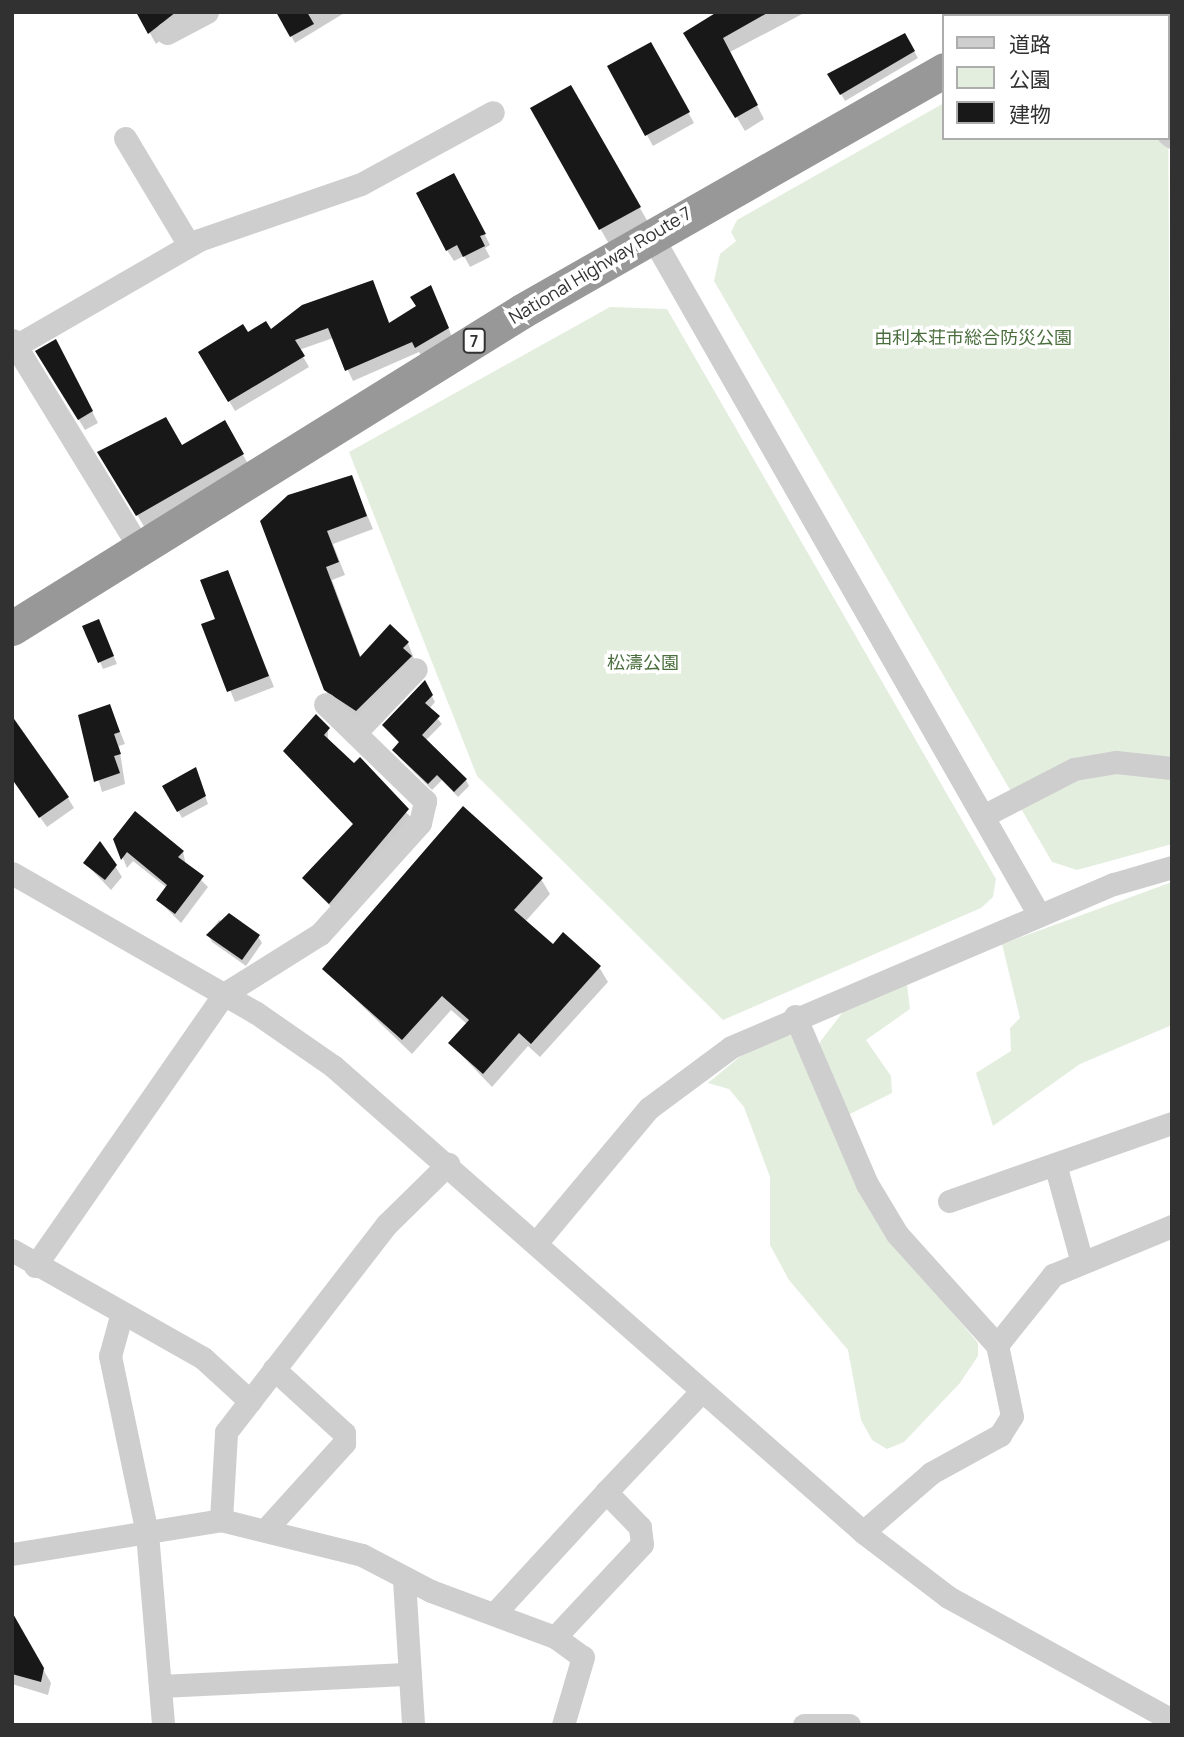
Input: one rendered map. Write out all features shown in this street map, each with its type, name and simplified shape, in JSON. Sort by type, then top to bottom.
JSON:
[{"type":"highway","name":"National Highway Route 7","points":[[12,628],[651,235],[942,71]]},
{"type":"street","points":[[167,33],[207,12]]},
{"type":"street","points":[[140,549],[13,344],[189,245],[360,184],[493,112]]},
{"type":"street","points":[[125,138],[189,245]]},
{"type":"street","points":[[651,235],[1039,915]]},
{"type":"street","points":[[355,733],[416,669]]},
{"type":"street","points":[[35,1266],[224,994],[320,934],[420,823],[425,801],[325,704]]},
{"type":"street","points":[[983,816],[1074,769],[1116,762],[1172,768]]},
{"type":"street","points":[[536,1243],[649,1108],[731,1048],[795,1016],[1039,915],[1172,867]]},
{"type":"street","points":[[16,882],[224,994],[333,1066],[448,1164],[863,1532],[948,1597],[1172,1720]]},
{"type":"street","points":[[795,1016],[867,1184],[897,1234],[997,1345],[1012,1416],[1000,1435],[931,1473],[863,1532]]},
{"type":"street","points":[[949,1201],[1172,1123]]},
{"type":"street","points":[[221,1520],[226,1432],[387,1224],[448,1164]]},
{"type":"street","points":[[1055,1164],[1081,1259]]},
{"type":"street","points":[[997,1345],[1053,1275],[1081,1259],[1172,1226]]},
{"type":"street","points":[[12,1250],[121,1315],[203,1358],[250,1401]]},
{"type":"street","points":[[121,1315],[110,1356],[148,1532],[163,1725]]},
{"type":"street","points":[[267,1528],[344,1443],[344,1433],[274,1369]]},
{"type":"street","points":[[494,1615],[702,1391]]},
{"type":"street","points":[[555,1637],[642,1544],[640,1527],[606,1492]]},
{"type":"street","points":[[12,1554],[221,1520],[267,1528],[362,1555],[404,1580],[555,1637],[583,1657],[563,1725]]},
{"type":"street","points":[[404,1580],[413,1725]]},
{"type":"street","points":[[160,1686],[410,1674]]},
{"type":"street","points":[[804,1725],[849,1725]]},
{"type":"green space","name":"由利本荘市総合防災公園","points":[[942,104],[942,140],[1168,140],[1172,844],[1077,870],[1052,862],[714,281],[720,254],[736,241],[731,232],[737,220]]},
{"type":"green space","name":"松濤公園","points":[[610,307],[667,309],[996,879],[993,897],[981,908],[723,1020],[477,776],[349,452]]},
{"type":"green space","points":[[1172,882],[1172,1025],[1080,1064],[993,1126],[976,1073],[1011,1051],[1010,1028],[1020,1018],[1002,944]]},
{"type":"green space","points":[[907,984],[910,1009],[866,1040],[891,1076],[892,1093],[848,1115],[819,1056],[820,1042],[846,1008]]},
{"type":"green space","points":[[786,1035],[795,1036],[892,1240],[978,1343],[978,1356],[960,1383],[904,1442],[887,1449],[872,1440],[861,1420],[848,1350],[789,1280],[770,1245],[770,1177],[744,1107],[729,1089],[708,1083],[743,1054]]},
{"type":"building","points":[[136,12],[176,12],[148,34]]},
{"type":"building","points":[[276,12],[307,12],[314,24],[290,37]]},
{"type":"building","points":[[717,12],[769,12],[723,38],[758,105],[735,118],[683,33]]},
{"type":"building","points":[[905,33],[915,51],[840,95],[827,74]]},
{"type":"building","points":[[651,42],[690,112],[645,136],[607,66]]},
{"type":"building","points":[[571,85],[641,207],[599,230],[530,108]]},
{"type":"building","points":[[454,173],[486,234],[480,236],[485,246],[463,257],[457,245],[446,251],[416,193]]},
{"type":"building","points":[[373,280],[389,323],[416,306],[410,297],[431,285],[449,328],[415,348],[412,342],[345,371],[328,328],[295,340],[305,356],[228,402],[198,352],[243,324],[248,332],[266,321],[271,329],[302,305]]},
{"type":"building","points":[[56,339],[93,411],[78,420],[35,351]]},
{"type":"building","points":[[166,417],[182,445],[225,420],[244,454],[136,516],[97,452]]},
{"type":"building","points":[[352,475],[367,516],[327,531],[339,562],[326,567],[360,657],[390,624],[409,642],[403,648],[412,656],[356,711],[324,690],[260,521],[288,495]]},
{"type":"building","points":[[228,570],[269,676],[227,692],[201,624],[215,619],[200,580]]},
{"type":"building","points":[[99,619],[114,656],[98,663],[82,626]]},
{"type":"building","points":[[425,680],[433,695],[425,703],[440,716],[422,735],[467,779],[454,792],[437,775],[428,784],[392,750],[399,742],[382,725]]},
{"type":"building","points":[[110,704],[120,732],[114,734],[121,754],[114,756],[120,773],[94,782],[78,715]]},
{"type":"building","points":[[316,714],[330,728],[324,735],[354,763],[360,757],[409,809],[329,904],[302,878],[353,824],[283,751]]},
{"type":"building","points":[[12,716],[69,797],[39,818],[12,779]]},
{"type":"building","points":[[196,767],[206,796],[177,812],[162,786]]},
{"type":"building","points":[[463,806],[543,878],[514,910],[553,944],[563,932],[601,966],[531,1044],[519,1033],[483,1074],[448,1043],[469,1020],[442,996],[402,1040],[322,969]]},
{"type":"building","points":[[135,811],[184,851],[178,857],[204,876],[175,914],[156,900],[167,885],[127,852],[121,860],[113,839]]},
{"type":"building","points":[[100,841],[117,865],[105,880],[83,863]]},
{"type":"building","points":[[229,913],[260,935],[242,960],[206,935]]},
{"type":"building","points":[[12,1612],[44,1668],[41,1682],[12,1674]]}]
